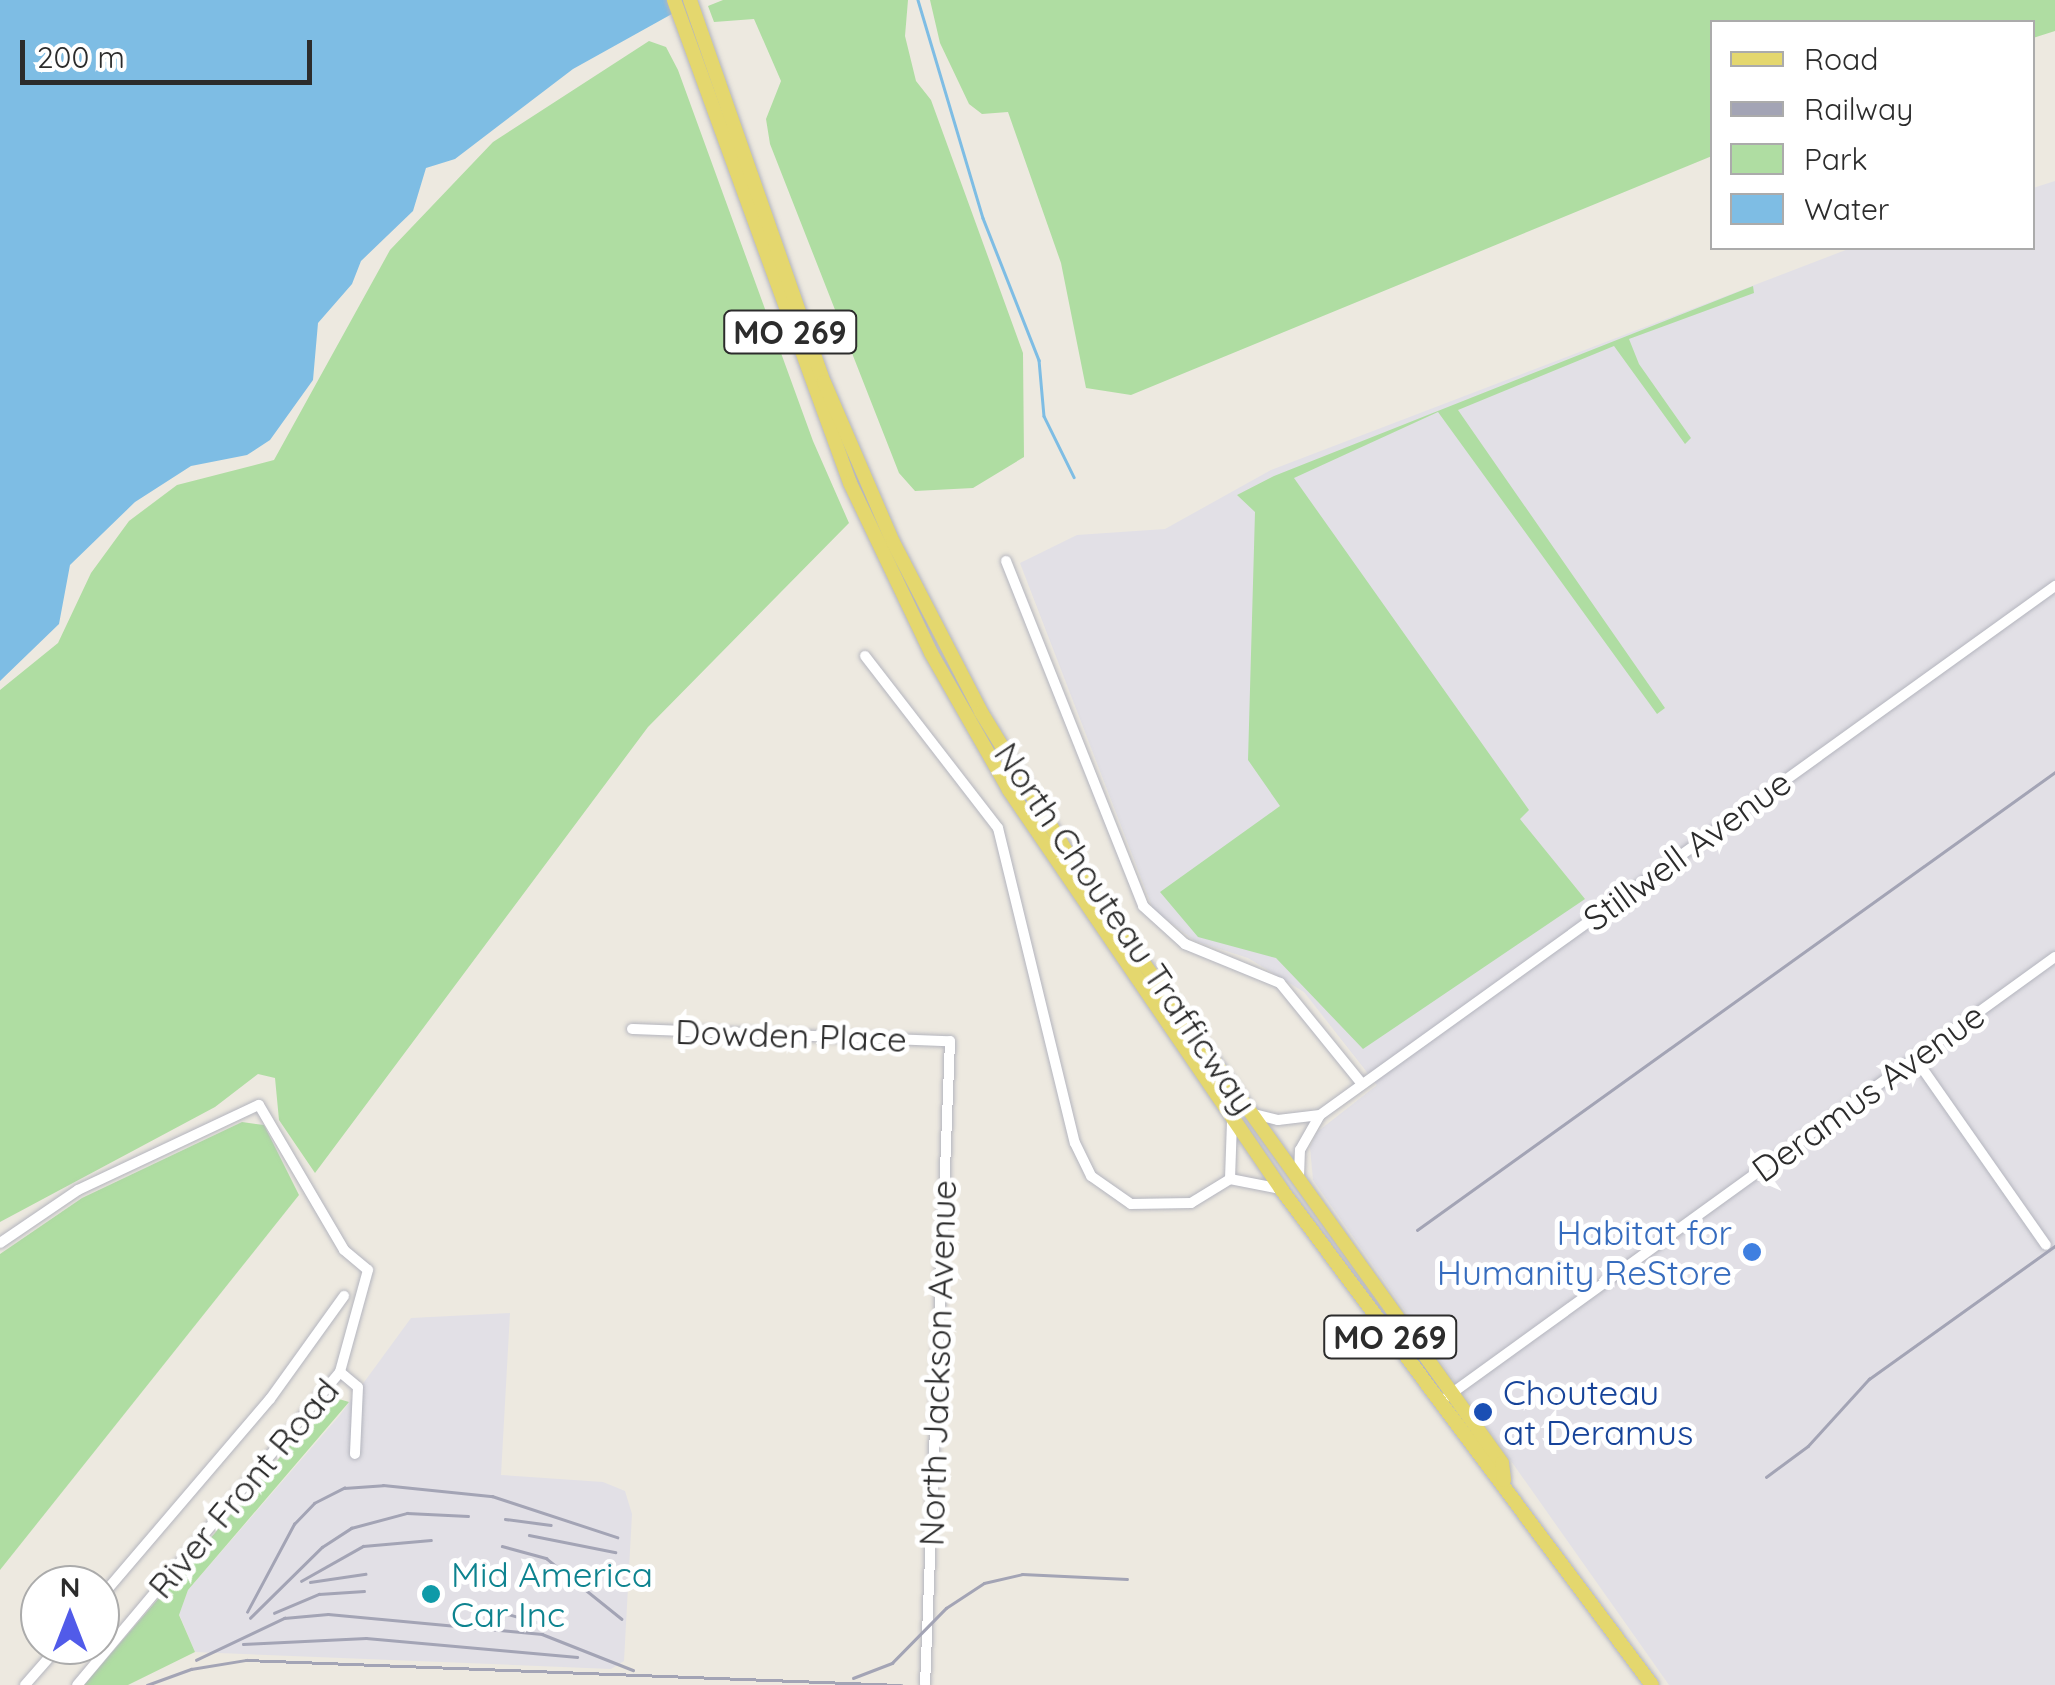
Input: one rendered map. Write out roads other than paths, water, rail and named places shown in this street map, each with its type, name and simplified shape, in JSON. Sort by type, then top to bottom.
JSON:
[{"type":"main road","name":"North Chouteau Trafficway","points":[[674,0],[811,390],[938,649],[1052,858],[1281,1188],[1489,1473],[1504,1480]]},
{"type":"main road","name":"North Chouteau Trafficway","points":[[690,0],[824,382],[938,649],[1074,864],[1502,1463],[1504,1480],[1652,1685]]},
{"type":"street","name":"North Chouteau Trafficway","points":[[1006,561],[1142,906],[1185,944],[1280,983],[1362,1084]]},
{"type":"street","name":"Stillwell Avenue","points":[[1320,1114],[2055,586]]},
{"type":"street","name":"North Chouteau Trafficway","points":[[865,656],[998,828],[1075,1143],[1091,1176],[1132,1204],[1172,1208],[1230,1179],[1236,1150],[1231,1115]]},
{"type":"street","name":"Deramus Avenue","points":[[1438,1403],[2055,957]]},
{"type":"street","name":"Dowden Place","points":[[632,1030],[950,1041]]},
{"type":"street","name":"North Jackson Avenue","points":[[925,1685],[950,1041]]},
{"type":"street","points":[[1915,1058],[2046,1246]]},
{"type":"street","name":"River Front Road","points":[[0,1242],[92,1182],[260,1105],[344,1250],[368,1270],[340,1372],[77,1685]]},
{"type":"street","points":[[1254,1114],[1278,1120],[1320,1114]]},
{"type":"street","points":[[1299,1176],[1300,1150],[1320,1114]]},
{"type":"street","points":[[1230,1179],[1281,1188]]},
{"type":"street","name":"River Front Road","points":[[120,1575],[270,1399],[344,1296]]},
{"type":"street","points":[[340,1372],[358,1387],[355,1454]]},
{"type":"street","points":[[25,1685],[42,1665]]},
{"type":"water","points":[[0,0],[697,0],[573,69],[455,159],[426,168],[413,211],[361,261],[352,284],[318,323],[313,380],[270,440],[247,455],[191,466],[135,502],[70,565],[59,624],[0,681]]},
{"type":"waterway","points":[[918,0],[983,218],[1039,360],[1044,416],[1074,477]]},
{"type":"railway","points":[[1417,1230],[2055,772]]},
{"type":"railway","points":[[1766,1477],[1808,1446],[1869,1379],[2055,1246]]},
{"type":"railway","points":[[247,1612],[294,1524],[314,1503],[344,1488],[383,1485],[492,1496],[617,1537]]},
{"type":"railway","points":[[250,1618],[322,1547],[351,1528],[407,1513],[468,1516]]},
{"type":"railway","points":[[505,1519],[551,1525]]},
{"type":"railway","points":[[529,1535],[615,1552]]},
{"type":"railway","points":[[301,1581],[363,1546],[431,1540]]},
{"type":"railway","points":[[502,1546],[546,1558],[622,1619]]},
{"type":"railway","points":[[310,1582],[365,1574]]},
{"type":"railway","points":[[853,1678],[892,1663],[946,1608],[984,1583],[1022,1574],[1127,1579]]},
{"type":"railway","points":[[274,1613],[319,1594],[364,1591]]},
{"type":"railway","points":[[497,1611],[550,1626]]},
{"type":"railway","points":[[196,1660],[284,1618],[328,1614],[542,1634],[633,1670]]},
{"type":"railway","points":[[243,1644],[366,1638],[577,1657]]},
{"type":"railway","points":[[147,1685],[191,1669],[246,1660],[901,1685]]},
{"type":"place","name":"Habitat for Humanity ReStore","points":[[1752,1252]]},
{"type":"place","name":"Chouteau at Deramus","points":[[1483,1412]]},
{"type":"place","name":"Mid America Car Inc","points":[[431,1594]]}]
